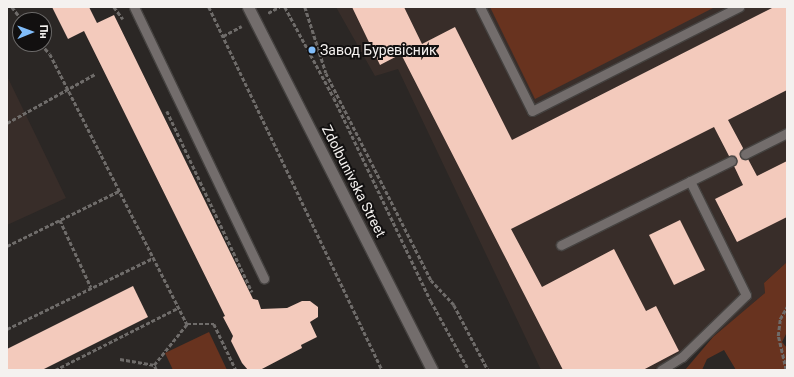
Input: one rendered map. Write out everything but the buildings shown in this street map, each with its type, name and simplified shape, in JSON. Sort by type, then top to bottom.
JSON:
[{"type":"street","name":"Zdolbunivska Street","points":[[248,7],[432,370]]},
{"type":"lane","points":[[134,7],[264,278]]},
{"type":"lane","points":[[480,7],[532,111],[738,7]]},
{"type":"lane","points":[[746,154],[787,133]]},
{"type":"lane","points":[[561,244],[731,161]]},
{"type":"lane","points":[[661,370],[682,357],[746,296],[690,181]]},
{"type":"path","points":[[114,7],[124,20]]},
{"type":"path","points":[[209,7],[382,370]]},
{"type":"path","points":[[285,7],[334,98],[431,301],[469,370]]},
{"type":"path","points":[[304,7],[326,73],[431,280],[454,305],[488,370]]},
{"type":"path","points":[[48,52],[187,324]]},
{"type":"path","points":[[7,123],[95,74]]},
{"type":"path","points":[[164,106],[252,292]]},
{"type":"path","points":[[7,246],[119,191]]},
{"type":"path","points":[[60,220],[92,287]]},
{"type":"path","points":[[7,329],[153,258]]},
{"type":"path","points":[[786,370],[778,336],[780,319],[787,307]]},
{"type":"path","points":[[55,370],[178,308]]},
{"type":"path","points":[[154,365],[187,324]]},
{"type":"path","points":[[187,324],[214,324],[236,370]]},
{"type":"path","points":[[120,359],[154,365]]},
{"type":"path","points":[[154,365],[156,370]]},
{"type":"shaded area","points":[[336,7],[787,7],[787,262],[764,283],[765,293],[713,337],[653,370],[541,370],[398,69],[375,76]]},
{"type":"shaded area","points":[[490,7],[715,7],[535,99]]},
{"type":"shaded area","points":[[7,76],[66,198],[7,225]]},
{"type":"shaded area","points":[[787,262],[787,332],[782,342],[787,348],[787,370],[736,370],[724,350],[707,359],[702,370],[685,370],[713,337],[765,293],[764,283]]},
{"type":"shaded area","points":[[209,332],[227,370],[173,370],[165,353]]},
{"type":"place","name":"Завод Буревісник","points":[[312,50]]}]
